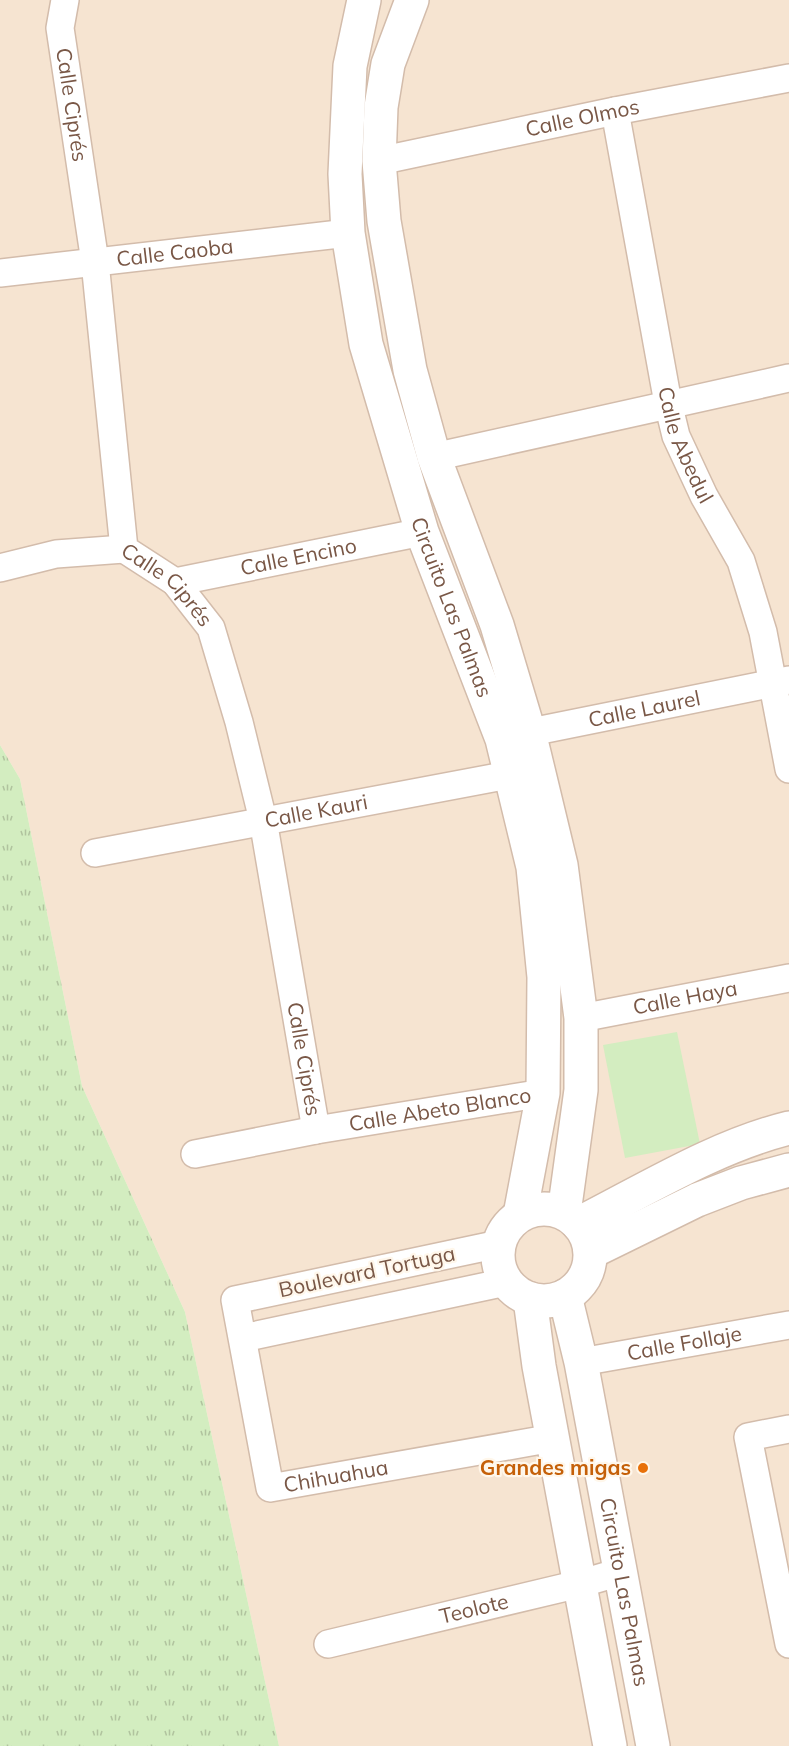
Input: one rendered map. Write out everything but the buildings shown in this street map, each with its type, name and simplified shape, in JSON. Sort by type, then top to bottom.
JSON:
[{"type":"street","name":"Calle Ciprés","points":[[65,0],[60,28],[95,262],[124,549],[175,582],[211,628],[239,722],[263,820],[316,1130]]},
{"type":"street","name":"Circuito Las Palmas","points":[[364,0],[350,66],[345,174],[348,232],[366,344],[422,532],[516,735]]},
{"type":"street","name":"Circuito Las Palmas","points":[[412,0],[388,64],[381,106],[379,161],[384,221],[410,370],[434,457],[497,625],[524,772],[544,977],[543,1093],[520,1215]]},
{"type":"street","points":[[350,66],[388,64]]},
{"type":"street","name":"Calle Olmos","points":[[379,161],[615,111],[789,78]]},
{"type":"street","name":"Calle Abedul","points":[[615,111],[676,436],[704,496],[741,561],[781,682],[789,769]]},
{"type":"street","name":"Calle Caoba","points":[[0,273],[348,232]]},
{"type":"street","points":[[434,457],[789,378]]},
{"type":"street","name":"Calle Encino","points":[[175,582],[422,532]]},
{"type":"street","points":[[0,568],[56,554],[124,549]]},
{"type":"street","name":"Calle Laurel","points":[[516,735],[781,682]]},
{"type":"street","name":"Circuito Las Palmas","points":[[524,772],[561,865],[581,1018],[578,1230]]},
{"type":"street","name":"Calle Kauri","points":[[95,853],[524,772]]},
{"type":"street","name":"Calle Haya","points":[[581,1018],[789,978]]},
{"type":"street","name":"Calle Abeto Blanco","points":[[195,1154],[316,1130],[543,1093]]},
{"type":"street","points":[[578,1230],[696,1164],[764,1134],[789,1128]]},
{"type":"street","points":[[578,1230],[697,1200],[741,1183],[789,1170]]},
{"type":"street","points":[[549,1209],[578,1230],[590,1266],[585,1278],[576,1289],[565,1296],[542,1302],[518,1291],[499,1264],[499,1245],[506,1228],[520,1215],[534,1210],[549,1209]]},
{"type":"street","name":"Boulevard Tortuga","points":[[236,1300],[499,1245]]},
{"type":"street","name":"Circuito Las Palmas","points":[[518,1291],[538,1366],[553,1438],[610,1746]]},
{"type":"street","name":"Boulevard Tortuga","points":[[243,1338],[518,1291]]},
{"type":"street","name":"Circuito Las Palmas","points":[[565,1296],[581,1362],[653,1746]]},
{"type":"street","name":"Chihuahua","points":[[236,1300],[270,1488],[553,1438]]},
{"type":"street","name":"Calle Follaje","points":[[581,1362],[789,1325]]},
{"type":"street","points":[[789,1429],[748,1437],[789,1644]]},
{"type":"street","name":"Teolote","points":[[328,1644],[579,1584],[620,1572]]},
{"type":"shaded area","points":[[0,0],[789,0],[789,1746],[279,1746],[185,1312],[82,1086],[20,779],[0,745]]},
{"type":"green space","points":[[0,745],[20,779],[82,1086],[185,1312],[279,1746],[0,1746]]},
{"type":"green space","points":[[677,1032],[700,1144],[625,1158],[603,1045]]},
{"type":"place","name":"Grandes migas","points":[[643,1468]]}]
